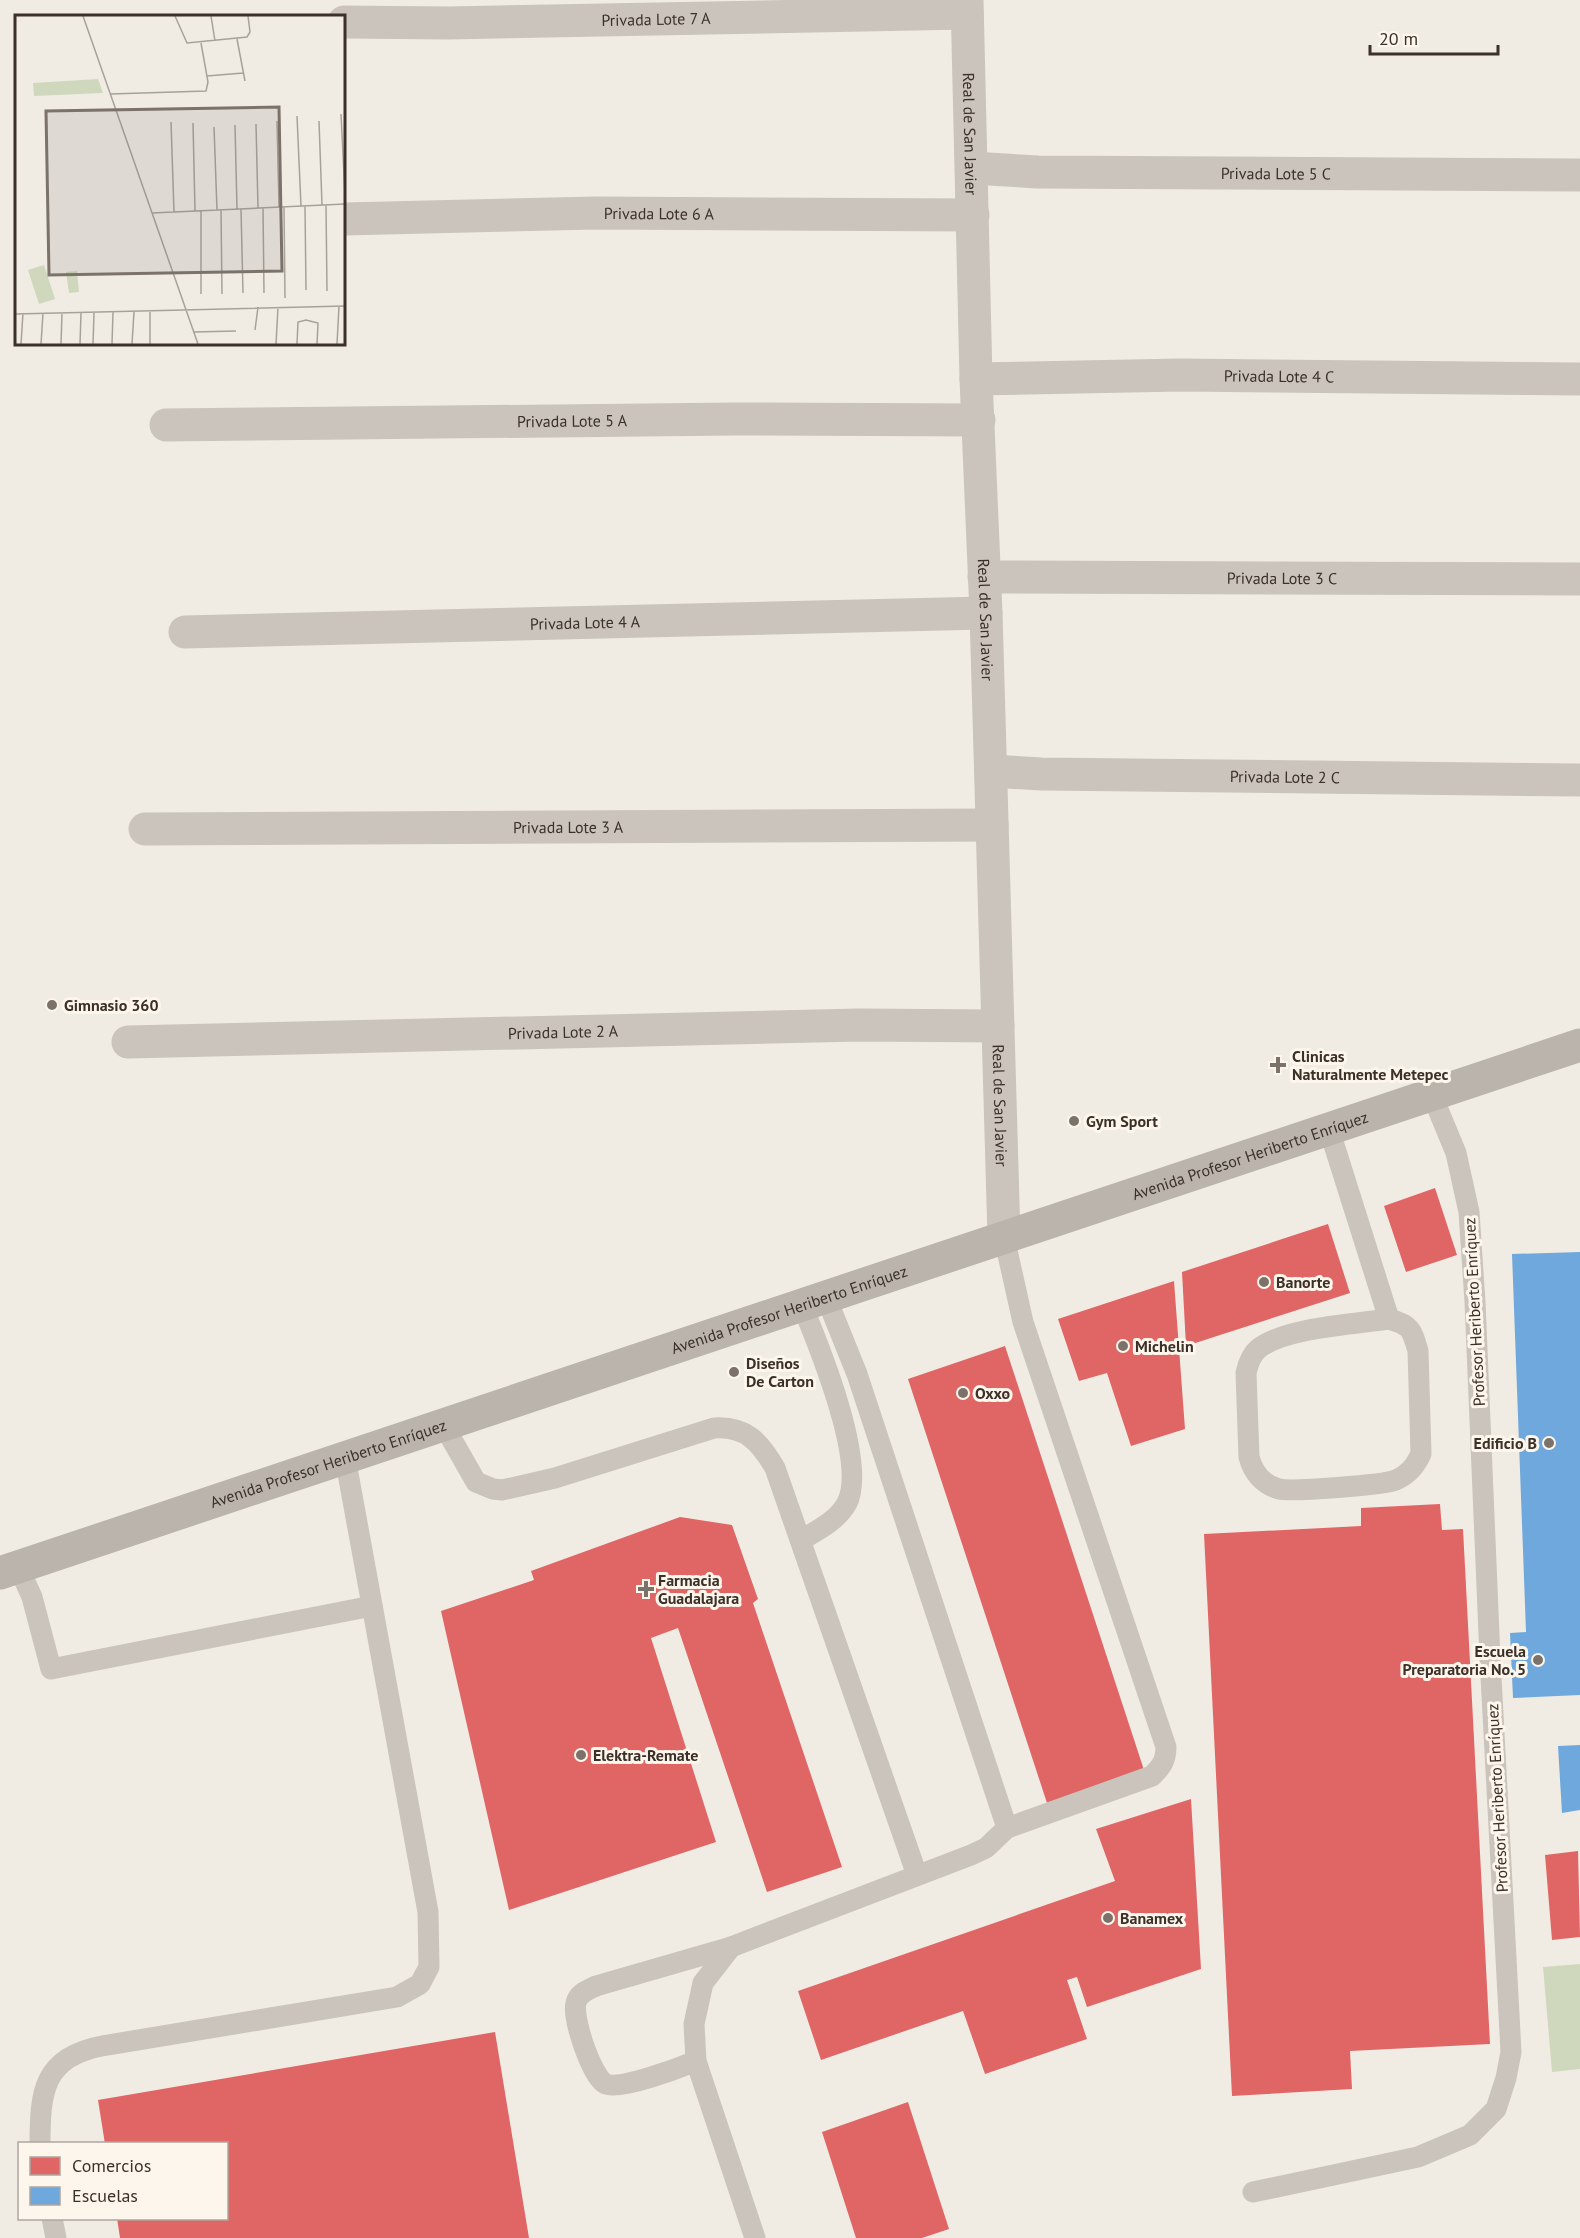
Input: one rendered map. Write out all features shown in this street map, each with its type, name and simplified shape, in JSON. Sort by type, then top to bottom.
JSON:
[{"type":"main road","name":"Avenida Profesor Heriberto Enríquez","points":[[9,1570],[1580,1045]]},
{"type":"street","name":"Privada Lote 7 A","points":[[345,22],[448,23],[967,7]]},
{"type":"street","name":"Real de San Javier","points":[[967,7],[976,379],[986,613],[1004,1237]]},
{"type":"street","name":"Privada Lote 5 C","points":[[972,168],[1038,172],[1580,175]]},
{"type":"street","name":"Privada Lote 6 A","points":[[345,219],[596,213],[973,215]]},
{"type":"street","name":"Privada Lote 4 C","points":[[976,379],[1181,375],[1580,379]]},
{"type":"street","name":"Privada Lote 5 A","points":[[166,425],[735,419],[979,420]]},
{"type":"street","name":"Privada Lote 3 C","points":[[984,577],[1580,579]]},
{"type":"street","name":"Privada Lote 4 A","points":[[185,632],[986,613]]},
{"type":"street","name":"Privada Lote 2 C","points":[[991,771],[1041,774],[1580,780]]},
{"type":"street","name":"Privada Lote 3 A","points":[[145,829],[992,825]]},
{"type":"street","name":"Privada Lote 2 A","points":[[128,1042],[859,1025],[998,1026]]},
{"type":"lane","name":"Profesor Heriberto Enríquez","points":[[1253,2192],[1418,2157],[1470,2135],[1496,2109],[1511,2052],[1469,1212],[1456,1153],[1432,1095]]},
{"type":"lane","points":[[1329,1129],[1389,1319]]},
{"type":"lane","points":[[696,2061],[674,2071],[624,2085],[607,2085],[597,2077],[585,2050],[575,2010],[579,1995],[597,1986],[731,1947],[986,1848],[1007,1828],[1152,1776],[1166,1758],[1166,1747],[1023,1322],[1004,1237]]},
{"type":"lane","points":[[814,1301],[857,1374],[1007,1828]]},
{"type":"lane","points":[[801,1540],[837,1516],[847,1503],[853,1475],[846,1436],[818,1344],[814,1301]]},
{"type":"lane","points":[[1389,1319],[1405,1323],[1414,1335],[1418,1351],[1421,1454],[1415,1467],[1405,1475],[1384,1484],[1280,1489],[1268,1484],[1252,1468],[1249,1456],[1246,1373],[1249,1362],[1257,1349],[1293,1334],[1389,1319]]},
{"type":"lane","points":[[443,1424],[476,1482],[502,1490],[555,1478],[714,1428],[734,1429],[755,1439],[775,1468],[917,1875]]},
{"type":"lane","points":[[40,2142],[40,2105],[50,2077],[67,2057],[85,2049],[397,1997],[420,1984],[429,1967],[428,1912],[345,1457]]},
{"type":"lane","points":[[9,1570],[32,1597],[51,1669],[372,1606]]},
{"type":"lane","points":[[731,1947],[703,1983],[694,2024],[696,2061],[755,2238]]},
{"type":"lane","points":[[52,2220],[56,2238]]},
{"type":"green space","points":[[1580,1964],[1580,2069],[1552,2072],[1543,1967]]},
{"type":"building: Comercios","points":[[1435,1188],[1457,1255],[1406,1272],[1384,1206]]},
{"type":"building: Comercios","name":"Banorte","points":[[1328,1224],[1350,1293],[1186,1346],[1182,1272]]},
{"type":"building: Comercios","name":"Michelin","points":[[1174,1281],[1185,1429],[1131,1446],[1107,1373],[1079,1381],[1058,1319]]},
{"type":"building: Comercios","points":[[1005,1346],[1144,1770],[1047,1803],[908,1379]]},
{"type":"building: Comercios","points":[[1440,1504],[1442,1530],[1463,1529],[1490,2044],[1350,2051],[1352,2089],[1232,2096],[1204,1534],[1361,1526],[1361,1508]]},
{"type":"building: Comercios","points":[[680,1517],[732,1525],[758,1599],[753,1603],[842,1867],[767,1892],[678,1628],[651,1638],[716,1842],[509,1910],[441,1611],[534,1580],[531,1571]]},
{"type":"building: Comercios","points":[[1191,1799],[1201,1969],[1087,2007],[1077,1977],[1067,1980],[1087,2039],[985,2074],[963,2011],[821,2060],[798,1991],[1115,1881],[1096,1829]]},
{"type":"building: Comercios","points":[[1578,1851],[1580,1937],[1552,1940],[1545,1855]]},
{"type":"building: Comercios","points":[[495,2032],[529,2238],[120,2238],[117,2220],[228,2220],[228,2142],[105,2142],[98,2100]]},
{"type":"building: Comercios","points":[[908,2102],[949,2229],[922,2238],[856,2238],[822,2132]]},
{"type":"building: Escuelas","name":"Edificio B","points":[[1580,1252],[1580,1695],[1513,1698],[1510,1633],[1526,1632],[1512,1254]]},
{"type":"building: Escuelas","points":[[1580,1745],[1580,1810],[1562,1813],[1558,1746]]},
{"type":"place","name":"Gimnasio 360","points":[[52,1005]]},
{"type":"place","name":"Clinicas Naturalmente Metepec","points":[[1278,1065]]},
{"type":"place","name":"Gym Sport","points":[[1074,1121]]},
{"type":"place","name":"Banorte","points":[[1264,1282]]},
{"type":"place","name":"Michelin","points":[[1123,1346]]},
{"type":"place","name":"Diseños De Carton","points":[[734,1372]]},
{"type":"place","name":"Oxxo","points":[[963,1393]]},
{"type":"place","name":"Edificio B","points":[[1549,1443]]},
{"type":"place","name":"Farmacia Guadalajara","points":[[646,1589]]},
{"type":"place","name":"Escuela Preparatoria No. 5","points":[[1538,1660]]},
{"type":"place","name":"Elektra-Remate","points":[[581,1755]]},
{"type":"place","name":"Banamex","points":[[1108,1918]]}]
